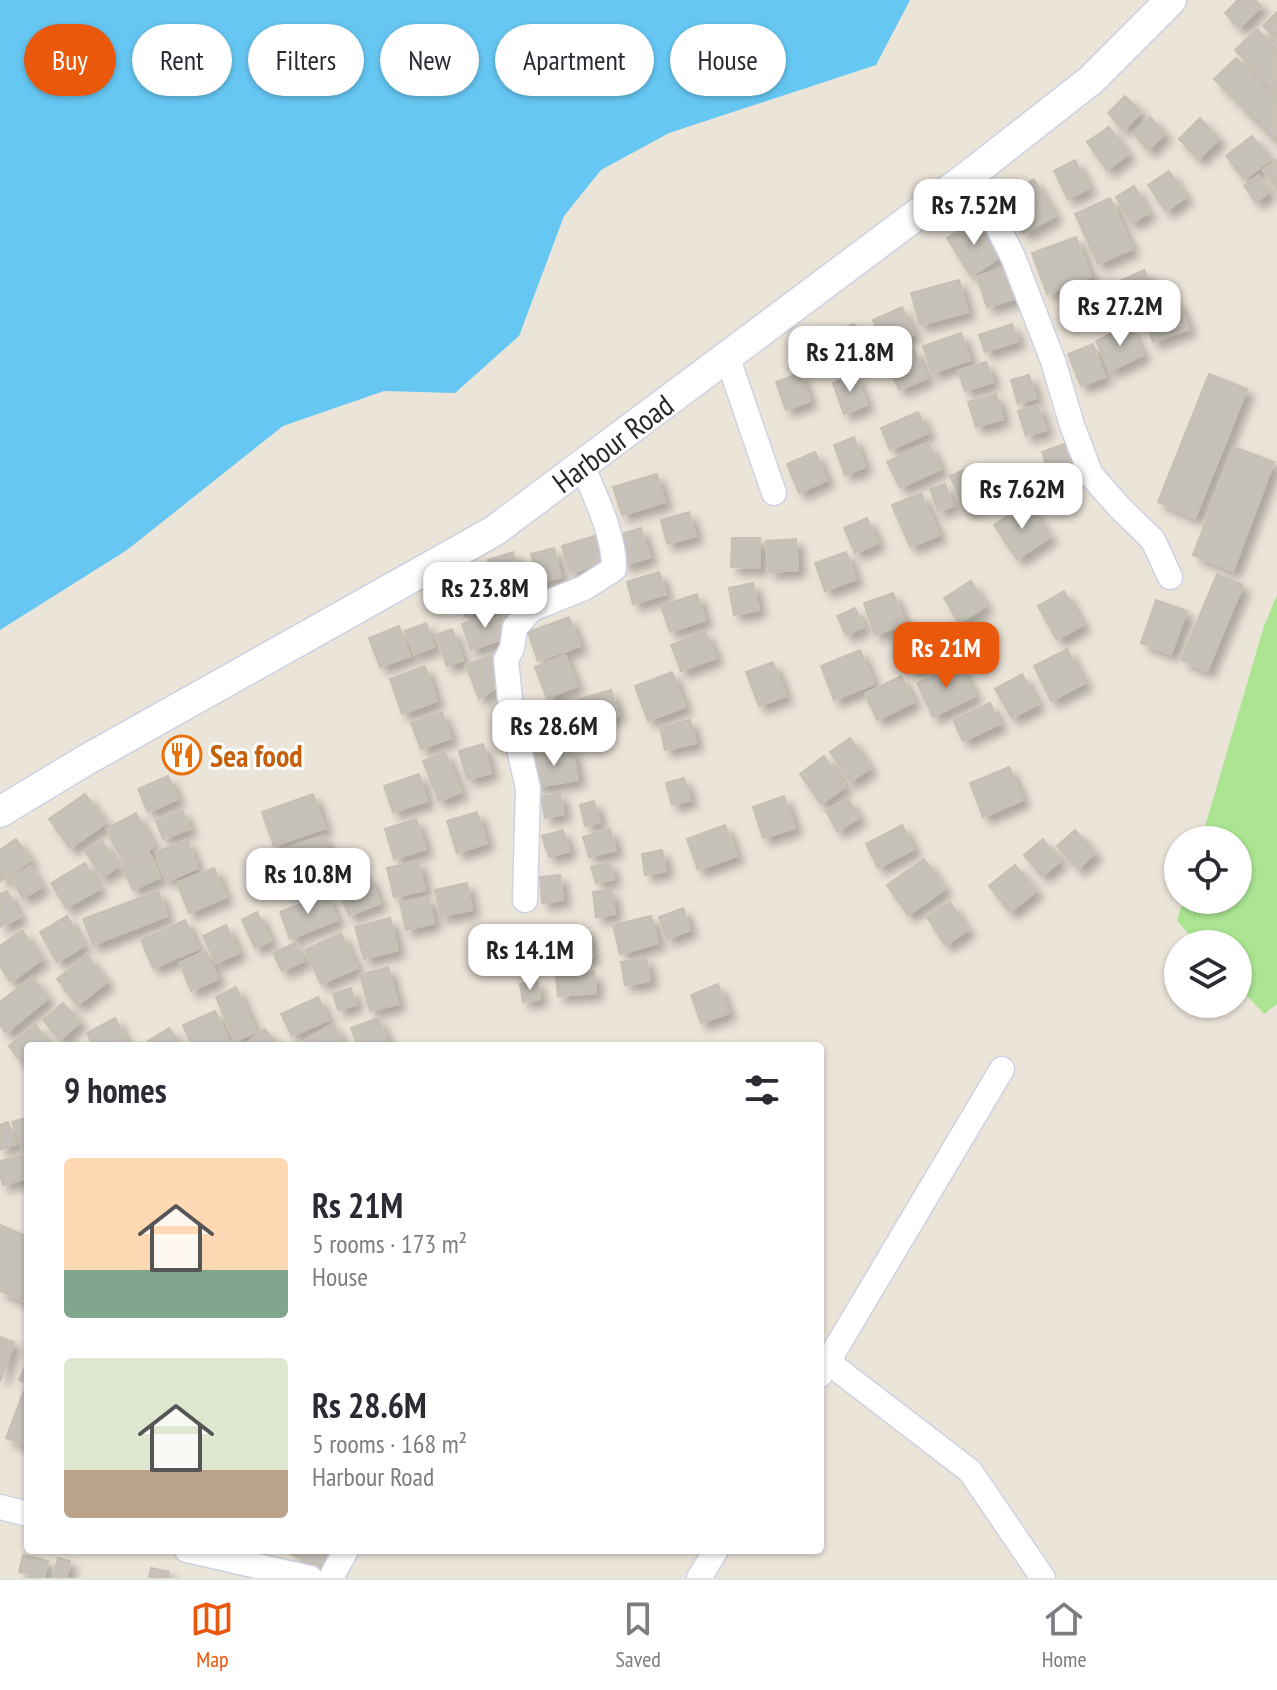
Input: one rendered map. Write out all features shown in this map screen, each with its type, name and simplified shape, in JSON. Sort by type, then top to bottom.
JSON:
[{"type":"street","name":"Harbour Road","points":[[0,812],[86,760],[494,531],[971,174],[1091,80],[1171,0]]},
{"type":"street","points":[[971,174],[1013,257],[1053,361],[1091,475],[1153,540],[1170,577]]},
{"type":"street","points":[[727,356],[774,493]]},
{"type":"street","points":[[525,900],[528,788],[512,719],[506,660],[512,648],[515,627],[532,609],[584,588],[614,569],[608,534],[582,465]]},
{"type":"street","points":[[1002,1069],[824,1368],[970,1471],[1043,1578]]},
{"type":"street","points":[[0,1507],[24,1513]]},
{"type":"street","points":[[205,1554],[310,1578]]},
{"type":"street","points":[[331,1578],[344,1554]]},
{"type":"street","points":[[699,1578],[714,1554]]},
{"type":"green space","points":[[1277,595],[1277,1004],[1264,1014],[1252,1001],[1252,930],[1185,930],[1177,921],[1179,914],[1252,914],[1252,826],[1205,826],[1264,626]]},
{"type":"water","points":[[0,0],[910,0],[876,65],[786,95],[786,24],[670,24],[670,96],[782,96],[669,133],[601,170],[564,216],[519,336],[455,393],[384,391],[283,426],[127,550],[0,630]]},
{"type":"building","points":[[1238,0],[1255,0],[1261,6],[1239,28],[1225,13]]},
{"type":"building","points":[[1277,12],[1277,40],[1263,26]]},
{"type":"building","points":[[1257,29],[1277,50],[1277,94],[1235,50]]},
{"type":"building","points":[[1236,58],[1277,100],[1277,143],[1214,79]]},
{"type":"building","points":[[1125,96],[1141,112],[1124,130],[1108,113]]},
{"type":"building","points":[[1150,117],[1165,134],[1148,150],[1133,133]]},
{"type":"building","points":[[1200,118],[1219,139],[1198,159],[1179,139]]},
{"type":"building","points":[[1109,127],[1128,154],[1107,170],[1087,142]]},
{"type":"building","points":[[1252,136],[1271,159],[1244,179],[1226,156]]},
{"type":"building","points":[[1075,160],[1089,188],[1068,199],[1054,171]]},
{"type":"building","points":[[1277,160],[1277,189],[1263,170]]},
{"type":"building","points":[[1169,171],[1186,197],[1166,211],[1148,185]]},
{"type":"building","points":[[1258,176],[1269,192],[1256,202],[1244,186]]},
{"type":"building","points":[[1034,179],[1055,216],[1024,234],[1003,197]]},
{"type":"building","points":[[1134,186],[1149,213],[1131,223],[1116,197]]},
{"type":"building","points":[[1110,198],[1132,249],[1098,264],[1075,214]]},
{"type":"building","points":[[978,218],[1002,256],[971,276],[947,238]]},
{"type":"building","points":[[1076,237],[1091,277],[1047,294],[1032,253]]},
{"type":"building","points":[[1007,267],[1017,298],[987,307],[977,277]]},
{"type":"building","points":[[1144,270],[1157,297],[1133,308],[1120,281]]},
{"type":"building","points":[[959,280],[968,312],[920,325],[911,293]]},
{"type":"building","points":[[1178,300],[1189,329],[1153,342],[1142,313]]},
{"type":"building","points":[[902,307],[914,334],[885,347],[873,320]]},
{"type":"building","points":[[854,324],[865,359],[840,367],[828,333]]},
{"type":"building","points":[[1012,324],[1018,341],[985,352],[979,335]]},
{"type":"building","points":[[1129,325],[1143,355],[1110,371],[1096,341]]},
{"type":"building","points":[[961,333],[970,360],[932,373],[923,346]]},
{"type":"building","points":[[1093,344],[1105,377],[1081,386],[1068,354]]},
{"type":"building","points":[[913,348],[927,378],[899,390],[886,360]]},
{"type":"building","points":[[986,362],[993,382],[965,391],[958,371]]},
{"type":"building","points":[[800,373],[810,401],[786,410],[776,382]]},
{"type":"building","points":[[855,374],[867,405],[844,414],[833,383]]},
{"type":"building","points":[[1209,374],[1247,389],[1195,518],[1158,502]]},
{"type":"building","points":[[1029,375],[1036,398],[1018,404],[1011,380]]},
{"type":"building","points":[[996,394],[1003,419],[976,427],[968,402]]},
{"type":"building","points":[[1038,405],[1046,430],[1026,436],[1018,411]]},
{"type":"building","points":[[918,412],[928,433],[890,450],[881,428]]},
{"type":"building","points":[[854,437],[865,467],[845,475],[834,445]]},
{"type":"building","points":[[928,443],[941,469],[900,488],[887,462]]},
{"type":"building","points":[[1064,444],[1074,477],[1052,483],[1042,452]]},
{"type":"building","points":[[1234,447],[1274,462],[1233,571],[1193,555]]},
{"type":"building","points":[[815,452],[827,480],[799,493],[787,464]]},
{"type":"building","points":[[976,465],[991,500],[965,511],[950,476]]},
{"type":"building","points":[[657,474],[665,502],[622,515],[613,487]]},
{"type":"building","points":[[945,484],[953,506],[938,511],[930,489]]},
{"type":"building","points":[[921,493],[939,535],[910,547],[892,505]]},
{"type":"building","points":[[1027,503],[1050,537],[1017,559],[994,525]]},
{"type":"building","points":[[689,512],[696,536],[667,544],[661,520]]},
{"type":"building","points":[[867,518],[878,543],[855,553],[844,528]]},
{"type":"building","points":[[641,528],[650,557],[624,565],[615,536]]},
{"type":"building","points":[[601,534],[609,562],[570,573],[562,546]]},
{"type":"building","points":[[732,538],[760,538],[760,568],[731,567]]},
{"type":"building","points":[[796,539],[798,570],[769,572],[766,541]]},
{"type":"building","points":[[554,548],[561,577],[538,583],[531,554]]},
{"type":"building","points":[[513,552],[519,571],[493,579],[488,560]]},
{"type":"building","points":[[846,552],[856,579],[825,591],[815,563]]},
{"type":"building","points":[[659,572],[666,594],[633,604],[627,582]]},
{"type":"building","points":[[1217,574],[1243,585],[1207,671],[1181,660]]},
{"type":"building","points":[[527,575],[534,597],[505,607],[498,585]]},
{"type":"building","points":[[484,578],[494,606],[465,616],[455,589]]},
{"type":"building","points":[[971,581],[986,606],[959,623],[944,598]]},
{"type":"building","points":[[753,583],[759,610],[734,615],[729,588]]},
{"type":"building","points":[[1064,591],[1083,625],[1057,640],[1038,606]]},
{"type":"building","points":[[893,593],[905,624],[875,635],[864,603]]},
{"type":"building","points":[[697,594],[705,620],[670,632],[661,606]]},
{"type":"building","points":[[1156,600],[1187,611],[1171,654],[1141,643]]},
{"type":"building","points":[[855,608],[864,627],[846,635],[837,616]]},
{"type":"building","points":[[499,611],[508,637],[471,650],[462,624]]},
{"type":"building","points":[[569,617],[580,646],[538,661],[528,632]]},
{"type":"building","points":[[426,623],[434,647],[414,654],[405,631]]},
{"type":"building","points":[[933,624],[947,656],[913,672],[899,639]]},
{"type":"building","points":[[399,626],[410,656],[380,667],[369,638]]},
{"type":"building","points":[[452,629],[463,660],[447,666],[435,635]]},
{"type":"building","points":[[705,631],[716,658],[681,671],[671,645]]},
{"type":"building","points":[[1067,649],[1085,683],[1051,701],[1034,666]]},
{"type":"building","points":[[860,650],[874,684],[834,700],[821,666]]},
{"type":"building","points":[[491,655],[498,686],[479,699],[466,665]]},
{"type":"building","points":[[565,655],[577,686],[547,698],[535,667]]},
{"type":"building","points":[[773,662],[786,696],[759,706],[746,672]]},
{"type":"building","points":[[959,662],[975,696],[933,717],[917,683]]},
{"type":"building","points":[[425,666],[437,701],[402,714],[390,679]]},
{"type":"building","points":[[672,672],[685,707],[648,721],[635,686]]},
{"type":"building","points":[[1022,674],[1038,704],[1012,718],[995,689]]},
{"type":"building","points":[[901,676],[914,702],[877,720],[865,694]]},
{"type":"building","points":[[611,690],[619,715],[578,727],[570,702]]},
{"type":"building","points":[[551,699],[564,736],[529,748],[517,711]]},
{"type":"building","points":[[990,703],[1000,724],[963,741],[953,720]]},
{"type":"building","points":[[442,712],[451,738],[421,749],[411,723]]},
{"type":"building","points":[[690,720],[696,743],[665,750],[660,727]]},
{"type":"building","points":[[850,738],[870,768],[850,782],[830,752]]},
{"type":"building","points":[[483,744],[491,773],[467,779],[459,751]]},
{"type":"building","points":[[572,748],[578,780],[536,787],[530,755]]},
{"type":"building","points":[[445,752],[461,792],[439,801],[423,761]]},
{"type":"building","points":[[824,756],[845,787],[821,804],[800,774]]},
{"type":"building","points":[[1009,767],[1023,800],[983,817],[970,783]]},
{"type":"building","points":[[419,774],[427,801],[393,812],[384,786]]},
{"type":"building","points":[[168,776],[178,799],[148,812],[138,789]]},
{"type":"building","points":[[684,778],[690,800],[672,805],[666,783]]},
{"type":"building","points":[[560,793],[564,814],[545,818],[541,797]]},
{"type":"building","points":[[85,794],[106,823],[70,848],[49,819]]},
{"type":"building","points":[[313,794],[325,828],[274,846],[262,812]]},
{"type":"building","points":[[784,796],[795,828],[763,838],[753,807]]},
{"type":"building","points":[[848,799],[859,818],[837,831],[826,811]]},
{"type":"building","points":[[594,801],[600,822],[585,826],[580,805]]},
{"type":"building","points":[[182,810],[190,829],[163,839],[156,821]]},
{"type":"building","points":[[477,812],[487,843],[457,853],[447,821]]},
{"type":"building","points":[[136,813],[154,847],[124,863],[106,829]]},
{"type":"building","points":[[416,819],[426,849],[394,859],[385,829]]},
{"type":"building","points":[[725,825],[737,856],[698,870],[687,839]]},
{"type":"building","points":[[902,825],[914,849],[878,868],[866,844]]},
{"type":"building","points":[[610,829],[616,850],[589,857],[583,837]]},
{"type":"building","points":[[563,830],[569,851],[549,857],[542,836]]},
{"type":"building","points":[[1075,830],[1095,853],[1078,869],[1057,846]]},
{"type":"building","points":[[324,836],[337,877],[287,893],[274,852]]},
{"type":"building","points":[[16,839],[31,860],[1,881],[0,850]]},
{"type":"building","points":[[1043,839],[1060,861],[1042,876],[1024,855]]},
{"type":"building","points":[[187,840],[198,868],[167,881],[156,852]]},
{"type":"building","points":[[102,841],[118,867],[102,877],[85,851]]},
{"type":"building","points":[[662,850],[666,871],[645,875],[642,854]]},
{"type":"building","points":[[149,853],[160,877],[133,890],[122,866]]},
{"type":"building","points":[[924,859],[945,889],[908,915],[887,885]]},
{"type":"building","points":[[418,861],[425,890],[394,897],[387,868]]},
{"type":"building","points":[[609,862],[614,879],[596,883],[591,867]]},
{"type":"building","points":[[85,863],[99,889],[66,908],[51,883]]},
{"type":"building","points":[[1015,865],[1036,891],[1010,912],[989,886]]},
{"type":"building","points":[[30,866],[42,887],[23,898],[11,878]]},
{"type":"building","points":[[214,868],[226,897],[189,913],[177,883]]},
{"type":"building","points":[[369,875],[380,903],[349,916],[337,888]]},
{"type":"building","points":[[560,875],[563,900],[542,903],[540,877]]},
{"type":"building","points":[[467,883],[472,910],[441,916],[435,890]]},
{"type":"building","points":[[611,890],[615,914],[596,917],[593,892]]},
{"type":"building","points":[[7,891],[20,917],[0,927],[0,894]]},
{"type":"building","points":[[158,891],[167,916],[93,945],[83,919]]},
{"type":"building","points":[[327,894],[337,920],[290,939],[280,912]]},
{"type":"building","points":[[428,897],[434,923],[406,930],[400,903]]},
{"type":"building","points":[[950,902],[968,930],[945,945],[927,917]]},
{"type":"building","points":[[683,908],[690,930],[667,939],[659,917]]},
{"type":"building","points":[[257,912],[271,941],[255,948],[242,920]]},
{"type":"building","points":[[67,916],[84,946],[57,962],[40,932]]},
{"type":"building","points":[[651,916],[658,943],[620,954],[613,925]]},
{"type":"building","points":[[390,918],[398,950],[364,959],[355,927]]},
{"type":"building","points":[[185,920],[198,949],[153,968],[141,940]]},
{"type":"building","points":[[226,925],[239,953],[216,963],[203,936]]},
{"type":"building","points":[[587,929],[593,957],[559,964],[554,935]]},
{"type":"building","points":[[22,930],[42,959],[11,982],[0,966],[0,946]]},
{"type":"building","points":[[341,933],[357,968],[321,984],[305,950]]},
{"type":"building","points":[[295,943],[304,961],[282,971],[273,953]]},
{"type":"building","points":[[206,951],[218,979],[191,991],[180,963]]},
{"type":"building","points":[[87,955],[107,982],[77,1005],[57,979]]},
{"type":"building","points":[[646,958],[650,981],[625,985],[621,962]]},
{"type":"building","points":[[388,967],[398,1004],[370,1011],[360,975]]},
{"type":"building","points":[[594,972],[596,993],[558,996],[556,975]]},
{"type":"building","points":[[32,977],[48,998],[6,1033],[0,1025],[0,1002]]},
{"type":"building","points":[[537,981],[540,999],[523,1002],[520,984]]},
{"type":"building","points":[[718,984],[729,1013],[701,1023],[691,995]]},
{"type":"building","points":[[236,987],[256,1032],[235,1041],[216,997]]},
{"type":"building","points":[[351,988],[356,1004],[338,1010],[333,994]]},
{"type":"building","points":[[318,997],[328,1020],[292,1036],[281,1014]]},
{"type":"building","points":[[63,1003],[80,1022],[60,1040],[43,1020]]},
{"type":"building","points":[[215,1011],[229,1042],[190,1042],[183,1025]]},
{"type":"building","points":[[115,1018],[127,1042],[91,1042],[87,1033]]},
{"type":"building","points":[[378,1018],[387,1040],[356,1042],[351,1028]]},
{"type":"building","points":[[333,1024],[342,1041],[340,1042],[303,1042]]},
{"type":"building","points":[[35,1025],[49,1042],[24,1042],[22,1063],[9,1046]]},
{"type":"building","points":[[169,1028],[179,1042],[149,1042]]},
{"type":"building","points":[[265,1029],[275,1042],[248,1042]]},
{"type":"building","points":[[24,1118],[24,1149],[23,1149],[12,1122]]},
{"type":"building","points":[[8,1122],[16,1144],[0,1150],[0,1125]]},
{"type":"building","points":[[22,1155],[24,1179],[3,1185],[0,1161]]},
{"type":"building","points":[[0,1225],[24,1235],[24,1301],[0,1291]]},
{"type":"building","points":[[0,1337],[14,1342],[0,1382]]},
{"type":"building","points":[[24,1391],[24,1445],[6,1438]]},
{"type":"building","points":[[290,1554],[334,1554],[328,1570]]},
{"type":"building","points":[[23,1555],[48,1561],[44,1578],[19,1572]]},
{"type":"building","points":[[58,1558],[70,1561],[66,1578],[53,1578]]},
{"type":"building","points":[[151,1568],[169,1572],[168,1578],[149,1578]]},
{"type":"place","name":"Sea food","points":[[182,755]]}]
